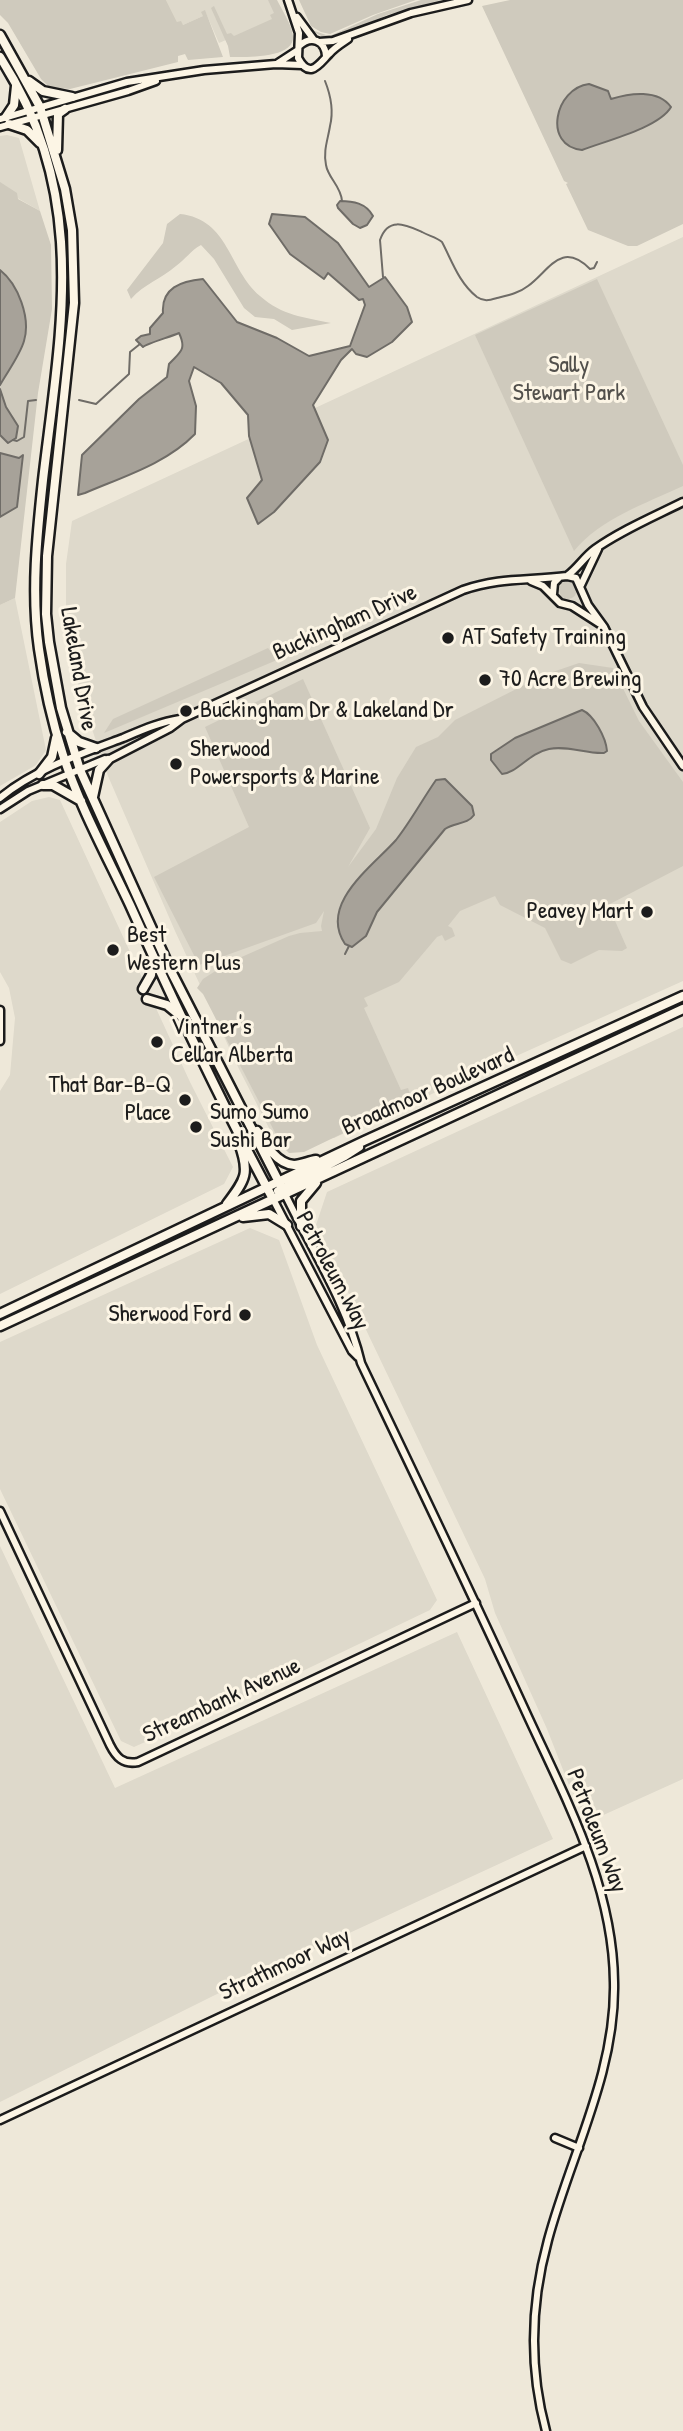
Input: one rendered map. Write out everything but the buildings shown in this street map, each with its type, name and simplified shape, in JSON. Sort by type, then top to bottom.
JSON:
[{"type":"main road","name":"Lakeland Drive","points":[[0,35],[26,78],[57,157],[69,209],[74,256],[75,291],[50,514],[46,614],[67,732],[80,770],[173,977],[282,1188]]},
{"type":"main road","name":"Lakeland Drive","points":[[0,57],[17,83],[42,145],[55,193],[64,262],[61,326],[36,552],[35,613],[46,693],[57,735],[82,801],[179,1015],[273,1199]]},
{"type":"main road","points":[[26,78],[43,91],[72,97]]},
{"type":"main road","points":[[17,83],[14,105],[4,122],[27,130],[42,145]]},
{"type":"main road","points":[[57,157],[58,114],[65,109]]},
{"type":"main road","points":[[67,732],[79,742],[96,748]]},
{"type":"main road","points":[[39,774],[52,757],[57,735]]},
{"type":"main road","points":[[93,797],[99,770],[108,760]]},
{"type":"main road","points":[[43,785],[53,785],[82,801]]},
{"type":"main road","points":[[143,989],[151,975],[153,956]]},
{"type":"main road","name":"Broadmoor Boulevard","points":[[0,1326],[273,1199],[282,1188],[326,1159],[683,996]]},
{"type":"main road","points":[[147,999],[167,1005],[179,1015]]},
{"type":"main road","name":"Broadmoor Boulevard","points":[[0,1314],[226,1206],[267,1188],[282,1188],[325,1175],[683,1009]]},
{"type":"main road","points":[[226,1081],[264,1142],[280,1160],[291,1165],[326,1159]]},
{"type":"main road","points":[[226,1206],[244,1183],[246,1168],[227,1111]]},
{"type":"main road","points":[[282,1188],[354,1151],[364,1141]]},
{"type":"main road","points":[[301,1226],[302,1196],[325,1175]]},
{"type":"main road","points":[[230,1219],[269,1214],[287,1225]]},
{"type":"street","points":[[288,0],[299,33],[298,58],[302,65]]},
{"type":"street","points":[[276,64],[299,48],[304,41],[333,41],[411,13],[468,0]]},
{"type":"street","points":[[294,13],[324,46],[326,56]]},
{"type":"street","points":[[4,122],[41,111],[72,97],[127,82],[276,64],[317,68],[326,56],[352,36]]},
{"type":"street","points":[[41,111],[65,109],[128,91],[167,76]]},
{"type":"street","points":[[553,594],[554,583],[578,568],[592,551],[619,533],[683,502]]},
{"type":"street","points":[[572,606],[581,596],[581,588],[599,547]]},
{"type":"street","points":[[563,576],[576,578],[604,627],[643,707],[683,766]]},
{"type":"street","name":"Buckingham Drive","points":[[0,809],[15,798],[43,785],[104,759],[108,760],[182,719],[463,590],[509,579],[563,576]]},
{"type":"street","points":[[527,579],[543,586],[560,603],[572,606],[604,627]]},
{"type":"street","name":"Buckingham Drive","points":[[0,797],[39,774],[96,748],[167,721],[182,719]]},
{"type":"street","points":[[0,1010],[0,1041]]},
{"type":"street","name":"Petroleum Way","points":[[282,1188],[354,1334],[360,1358],[586,1846],[607,1915],[615,1983],[609,2037],[599,2087],[548,2239],[537,2294],[535,2370],[546,2431]]},
{"type":"street","name":"Petroleum Way","points":[[273,1199],[352,1351],[360,1358]]},
{"type":"street","name":"Streambank Avenue","points":[[0,1511],[110,1745],[118,1758],[125,1763],[138,1762],[476,1604]]},
{"type":"street","name":"Strathmoor Way","points":[[0,2120],[586,1846]]},
{"type":"street","points":[[555,2138],[579,2148]]},
{"type":"shaded area","points":[[166,0],[276,0],[283,15],[219,43],[205,11],[203,16],[183,25],[177,22]]},
{"type":"shaded area","points":[[589,84],[608,91],[611,99],[635,94],[651,95],[659,97],[671,107],[665,115],[644,127],[582,150],[569,146],[561,139],[558,117],[568,95]]},
{"type":"shaded area","points":[[0,136],[19,138],[40,211],[0,188]]},
{"type":"shaded area","points":[[340,201],[359,204],[367,208],[373,216],[367,225],[360,228],[338,208]]},
{"type":"shaded area","points":[[272,214],[305,217],[338,243],[369,287],[385,277],[407,307],[412,322],[392,342],[367,357],[356,354],[352,349],[341,360],[313,405],[328,440],[320,462],[274,512],[258,524],[247,498],[262,480],[249,436],[248,415],[221,383],[194,367],[189,381],[196,406],[195,434],[157,462],[78,495],[82,455],[139,399],[167,377],[169,364],[181,350],[179,333],[143,347],[136,340],[150,334],[150,328],[163,313],[165,297],[174,287],[203,279],[237,322],[277,338],[309,356],[350,346],[365,305],[363,299],[359,300],[328,273],[324,279],[290,254],[269,224]]},
{"type":"shaded area","points":[[683,237],[683,981],[334,1138],[287,1143],[272,1134],[239,1069],[175,931],[108,776],[80,694],[66,624],[66,564],[72,521]]},
{"type":"shaded area","points":[[0,270],[12,284],[21,302],[26,332],[17,357],[0,385]]},
{"type":"shaded area","points":[[0,389],[6,407],[18,426],[16,438],[8,443],[0,435]]},
{"type":"shaded area","points":[[0,453],[19,458],[23,455],[17,507],[0,517]]},
{"type":"shaded area","points":[[15,598],[46,750],[36,765],[0,786],[0,605]]},
{"type":"shaded area","points":[[582,710],[591,717],[602,734],[607,751],[604,753],[549,749],[535,754],[513,770],[502,774],[491,760],[491,754],[515,738]]},
{"type":"shaded area","points":[[445,779],[472,806],[474,815],[445,829],[377,912],[366,936],[352,947],[345,944],[338,929],[338,915],[343,900],[363,874],[396,840],[436,780]]},
{"type":"shaded area","points":[[49,797],[60,800],[190,1082],[233,1167],[224,1184],[0,1294],[0,1091],[10,1075],[15,1018],[9,988],[0,972],[0,822],[32,801]]},
{"type":"shaded area","points":[[683,1027],[683,1779],[588,1822],[569,1785],[495,1613],[485,1579],[316,1225],[327,1192]]},
{"type":"shaded area","points":[[250,1228],[279,1240],[317,1345],[437,1600],[430,1610],[134,1747],[121,1741],[0,1489],[0,1342]]},
{"type":"shaded area","points":[[0,1546],[115,1788],[457,1632],[553,1839],[215,1995],[0,2102]]},
{"type":"green space","points":[[0,0],[166,0],[177,22],[181,21],[183,25],[203,16],[201,12],[205,10],[223,57],[188,60],[185,54],[178,56],[178,62],[70,89],[49,87],[41,79],[8,23],[0,15]]},
{"type":"green space","points":[[268,0],[277,0],[289,22],[293,36],[291,44],[278,53],[230,57],[228,46],[211,8],[214,6],[227,34],[234,36],[272,19],[270,15],[274,13]]},
{"type":"green space","points":[[299,0],[416,0],[330,34],[311,26]]},
{"type":"green space","points":[[421,0],[441,0],[387,15],[336,37],[323,37],[309,29],[332,35],[378,14]]},
{"type":"green space","points":[[510,0],[683,0],[683,224],[637,246],[628,246],[588,230],[482,6]]},
{"type":"green space","points":[[0,182],[17,193],[18,199],[40,211],[51,245],[52,309],[38,393],[15,598],[0,605]]},
{"type":"green space","points":[[180,214],[209,225],[219,235],[241,273],[269,303],[294,315],[331,323],[292,330],[274,319],[255,317],[244,308],[214,259],[201,245],[131,299],[127,290],[163,243],[167,224]]},
{"type":"green space","name":"Sally Stewart Park","points":[[597,279],[683,465],[683,486],[610,521],[585,539],[574,551],[475,335]]},
{"type":"green space","points":[[568,581],[574,584],[577,590],[574,596],[568,599],[562,596],[559,590],[562,584]]},
{"type":"green space","points":[[268,648],[277,660],[104,733],[113,719]]},
{"type":"green space","points":[[579,663],[613,668],[639,721],[683,782],[683,866],[608,905],[627,948],[622,951],[599,950],[571,964],[561,960],[545,928],[500,905],[495,896],[460,911],[448,926],[452,928],[455,936],[445,941],[442,935],[437,937],[399,982],[364,998],[368,1006],[364,1008],[401,1090],[408,1088],[412,1100],[304,1152],[289,1153],[282,1146],[203,994],[197,988],[203,979],[228,963],[289,936],[322,931],[324,911],[316,923],[199,965],[154,877],[249,827],[205,727],[303,679],[370,828],[348,867],[376,829],[397,778],[416,747],[438,737],[455,720],[544,675]]},
{"type":"waterway","points":[[325,81],[332,109],[325,160],[342,201]]},
{"type":"waterway","points":[[383,277],[380,240],[383,232],[398,224],[416,229],[442,242],[465,285],[477,297],[485,300],[521,290],[536,280],[549,266],[563,258],[571,257],[590,269],[594,268],[597,262]]},
{"type":"waterway","points":[[79,400],[96,404],[129,374],[130,352],[140,344]]},
{"type":"waterway","points":[[13,440],[24,437],[28,401],[36,400]]},
{"type":"waterway","points":[[345,954],[349,946]]},
{"type":"place","name":"AT Safety Training","points":[[448,638]]},
{"type":"place","name":"70 Acre Brewing","points":[[485,680]]},
{"type":"place","name":"Buckingham Dr & Lakeland Dr","points":[[186,711]]},
{"type":"place","name":"Sherwood Powersports & Marine","points":[[176,764]]},
{"type":"place","name":"Peavey Mart","points":[[647,912]]},
{"type":"place","name":"Best Western Plus","points":[[113,950]]},
{"type":"place","name":"Vintner's Cellar Alberta","points":[[157,1042]]},
{"type":"place","name":"That Bar-B-Q Place","points":[[185,1100]]},
{"type":"place","name":"Sumo Sumo Sushi Bar","points":[[196,1127]]},
{"type":"place","name":"Sherwood Ford","points":[[245,1315]]}]
